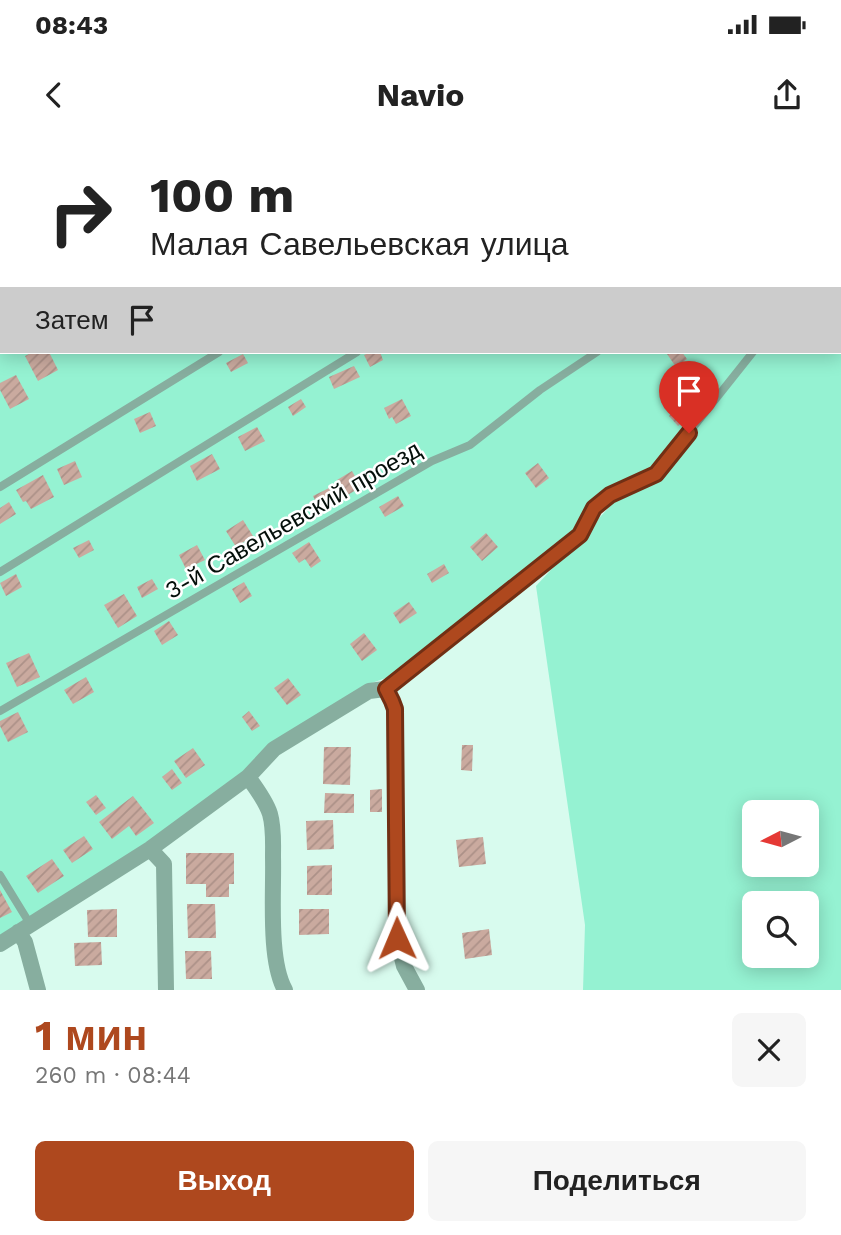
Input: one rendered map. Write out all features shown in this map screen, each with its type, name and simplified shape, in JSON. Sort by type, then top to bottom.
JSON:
[{"type":"street","points":[[0,944],[150,849],[248,777],[274,749],[369,691],[386,689],[395,709],[397,938],[404,966],[417,990]]},
{"type":"street","points":[[248,777],[270,813],[273,836],[274,949],[280,981],[285,990]]},
{"type":"street","points":[[150,849],[164,864],[166,990]]},
{"type":"street","points":[[24,928],[25,942],[38,990]]},
{"type":"lane","points":[[0,487],[216,354]]},
{"type":"lane","points":[[0,572],[354,354]]},
{"type":"lane","name":"3-й Савельевский проезд","points":[[0,711],[432,461],[470,445],[540,390],[594,354]]},
{"type":"lane","points":[[386,689],[580,535],[594,508],[601,502],[610,495],[656,474],[751,354]]},
{"type":"lane","points":[[0,875],[24,928]]},
{"type":"green space","points":[[0,354],[841,354],[841,990],[583,990],[585,925],[536,586],[640,474],[514,587],[386,678],[366,685],[155,838],[0,936]]},
{"type":"building","points":[[50,354],[58,370],[38,381],[25,356]]},
{"type":"building","points":[[243,354],[248,363],[231,372],[226,363]]},
{"type":"building","points":[[381,354],[383,360],[370,367],[364,355]]},
{"type":"building","points":[[667,354],[683,354],[687,359],[676,367]]},
{"type":"building","points":[[354,366],[360,377],[334,389],[329,377]]},
{"type":"building","points":[[16,375],[29,399],[10,409],[0,390],[0,383]]},
{"type":"building","points":[[688,398],[697,409],[678,426],[669,416]]},
{"type":"building","points":[[301,399],[306,407],[293,416],[288,407]]},
{"type":"building","points":[[402,399],[411,416],[396,424],[392,417],[389,419],[384,408]]},
{"type":"building","points":[[150,412],[156,426],[140,433],[134,419]]},
{"type":"building","points":[[257,427],[265,441],[245,451],[238,437]]},
{"type":"building","points":[[212,454],[220,469],[197,481],[190,466]]},
{"type":"building","points":[[75,461],[82,477],[64,485],[57,469]]},
{"type":"building","points":[[538,463],[549,478],[536,488],[525,473]]},
{"type":"building","points":[[352,471],[361,487],[346,496],[337,480]]},
{"type":"building","points":[[43,475],[54,497],[31,509],[16,490]]},
{"type":"building","points":[[329,488],[337,502],[320,510],[313,496]]},
{"type":"building","points":[[398,496],[404,506],[385,517],[379,507]]},
{"type":"building","points":[[9,502],[16,514],[0,524],[0,508]]},
{"type":"building","points":[[243,520],[253,536],[236,547],[226,531]]},
{"type":"building","points":[[486,533],[498,547],[482,561],[470,547]]},
{"type":"building","points":[[89,540],[94,550],[79,558],[73,548]]},
{"type":"building","points":[[309,542],[321,561],[311,568],[305,559],[299,563],[292,553]]},
{"type":"building","points":[[197,545],[205,560],[186,569],[179,555]]},
{"type":"building","points":[[444,564],[449,573],[432,583],[427,574]]},
{"type":"building","points":[[16,574],[22,587],[6,596],[0,583]]},
{"type":"building","points":[[152,579],[158,589],[142,598],[137,587]]},
{"type":"building","points":[[244,582],[252,596],[240,603],[232,589]]},
{"type":"building","points":[[124,594],[137,616],[118,628],[104,605]]},
{"type":"building","points":[[409,602],[417,613],[400,624],[393,613]]},
{"type":"building","points":[[169,621],[178,635],[162,645],[154,631]]},
{"type":"building","points":[[364,633],[377,650],[362,661],[350,644]]},
{"type":"building","points":[[29,653],[40,677],[17,687],[6,663]]},
{"type":"building","points":[[86,677],[94,692],[73,704],[64,690]]},
{"type":"building","points":[[288,678],[301,695],[287,705],[274,688]]},
{"type":"building","points":[[249,711],[260,726],[252,731],[242,717]]},
{"type":"building","points":[[18,712],[28,732],[8,742],[0,721]]},
{"type":"building","points":[[462,745],[473,745],[472,771],[461,770]]},
{"type":"building","points":[[324,747],[351,747],[350,785],[323,784]]},
{"type":"building","points":[[193,748],[205,765],[186,778],[174,761]]},
{"type":"building","points":[[172,769],[182,783],[172,790],[162,777]]},
{"type":"building","points":[[382,789],[382,812],[370,812],[370,790]]},
{"type":"building","points":[[325,793],[354,794],[354,813],[324,813]]},
{"type":"building","points":[[96,795],[106,808],[96,815],[86,802]]},
{"type":"building","points":[[133,796],[154,823],[136,836],[129,826],[112,839],[99,822]]},
{"type":"building","points":[[333,820],[334,849],[307,850],[306,821]]},
{"type":"building","points":[[84,836],[93,849],[72,863],[63,850]]},
{"type":"building","points":[[483,837],[486,864],[459,867],[456,840]]},
{"type":"building","points":[[186,853],[234,853],[234,884],[229,884],[229,897],[206,897],[206,884],[186,884]]},
{"type":"building","points":[[52,859],[64,876],[38,893],[26,876]]},
{"type":"building","points":[[332,865],[332,895],[307,895],[307,866]]},
{"type":"building","points":[[0,890],[12,912],[0,918]]},
{"type":"building","points":[[187,904],[215,904],[216,938],[188,938]]},
{"type":"building","points":[[117,909],[117,937],[88,937],[87,910]]},
{"type":"building","points":[[299,909],[329,909],[329,934],[299,935]]},
{"type":"building","points":[[489,929],[492,955],[465,959],[462,933]]},
{"type":"building","points":[[101,942],[102,965],[75,966],[74,943]]},
{"type":"building","points":[[185,951],[211,951],[212,979],[186,979]]},
{"type":"route","points":[[397,938],[395,709],[386,689],[580,535],[594,508],[610,495],[656,474],[689,433]]}]
